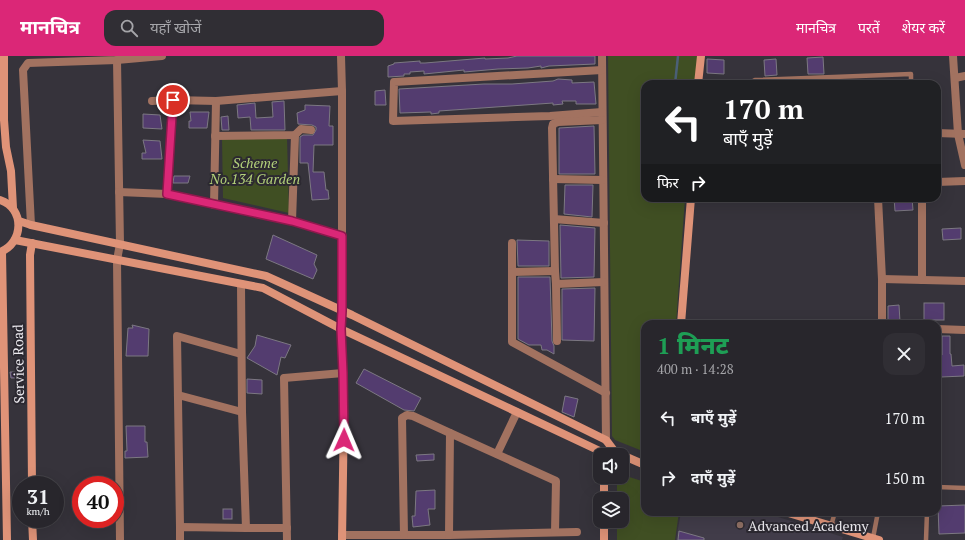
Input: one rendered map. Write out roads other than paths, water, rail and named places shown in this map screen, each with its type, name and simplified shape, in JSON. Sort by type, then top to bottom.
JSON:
[{"type":"street","points":[[4,56],[4,120],[6,147],[11,171],[13,208],[19,221],[19,228],[15,240],[7,249],[1,252],[7,540]]},
{"type":"street","points":[[31,225],[23,70],[28,63],[118,60],[162,56]]},
{"type":"street","points":[[341,56],[341,329],[343,373],[342,538],[404,535],[577,532]]},
{"type":"street","points":[[602,56],[606,393],[605,448]]},
{"type":"street","points":[[698,80],[700,56]]},
{"type":"street","points":[[953,56],[965,165]]},
{"type":"street","points":[[118,60],[120,244],[117,260],[120,540]]},
{"type":"street","points":[[602,70],[394,82],[393,120],[602,116]]},
{"type":"street","points":[[955,78],[965,76]]},
{"type":"street","points":[[152,101],[216,101],[342,91]]},
{"type":"street","points":[[167,194],[173,100]]},
{"type":"street","points":[[214,205],[216,101]]},
{"type":"street","points":[[557,340],[552,128],[553,124],[558,122],[602,116]]},
{"type":"street","points":[[215,136],[295,135],[302,129],[311,130]]},
{"type":"street","points":[[941,133],[961,134]]},
{"type":"street","points":[[292,221],[295,135]]},
{"type":"street","points":[[553,179],[603,180]]},
{"type":"street","points":[[941,182],[965,181]]},
{"type":"street","points":[[119,192],[167,194],[292,221],[342,236]]},
{"type":"street","points":[[0,200],[5,201],[13,208]]},
{"type":"street","points":[[681,320],[691,202]]},
{"type":"street","points":[[878,202],[882,280],[882,320]]},
{"type":"street","points":[[922,202],[922,280]]},
{"type":"street","points":[[554,219],[604,223]]},
{"type":"street","points":[[19,221],[31,225],[266,276],[342,311],[606,440],[612,448]]},
{"type":"street","points":[[15,240],[263,288],[341,329],[593,449]]},
{"type":"street","name":"Service Road","points":[[32,243],[30,254],[32,476]]},
{"type":"street","points":[[512,243],[512,342],[606,393]]},
{"type":"street","points":[[512,272],[555,271]]},
{"type":"street","points":[[882,280],[965,281]]},
{"type":"street","points":[[556,284],[604,282]]},
{"type":"street","points":[[241,284],[242,412],[246,528]]},
{"type":"street","points":[[941,329],[965,330]]},
{"type":"street","points":[[180,540],[177,336],[241,354]]},
{"type":"street","points":[[287,540],[284,378],[343,373]]},
{"type":"street","points":[[178,395],[242,412]]},
{"type":"street","points":[[497,454],[517,412]]},
{"type":"street","points":[[404,535],[402,418],[407,414],[556,481],[555,532]]},
{"type":"street","points":[[449,535],[450,433]]},
{"type":"street","points":[[629,458],[641,463]]},
{"type":"street","points":[[809,516],[831,526],[876,539]]},
{"type":"street","points":[[180,527],[287,528]]},
{"type":"street","points":[[32,528],[33,540]]},
{"type":"street","points":[[604,528],[604,540]]},
{"type":"lane","points":[[755,80],[911,74],[911,80]]},
{"type":"lane","points":[[941,487],[965,488]]},
{"type":"lane","points":[[831,526],[834,516]]},
{"type":"lane","points":[[876,539],[878,516]]},
{"type":"lane","points":[[926,540],[927,516]]},
{"type":"waterway","points":[[675,80],[678,56]]},
{"type":"place","name":"Advanced Academy","points":[[740,525]]},
{"type":"park label","name":"Scheme No.134 Garden","points":[[255,170]]}]
